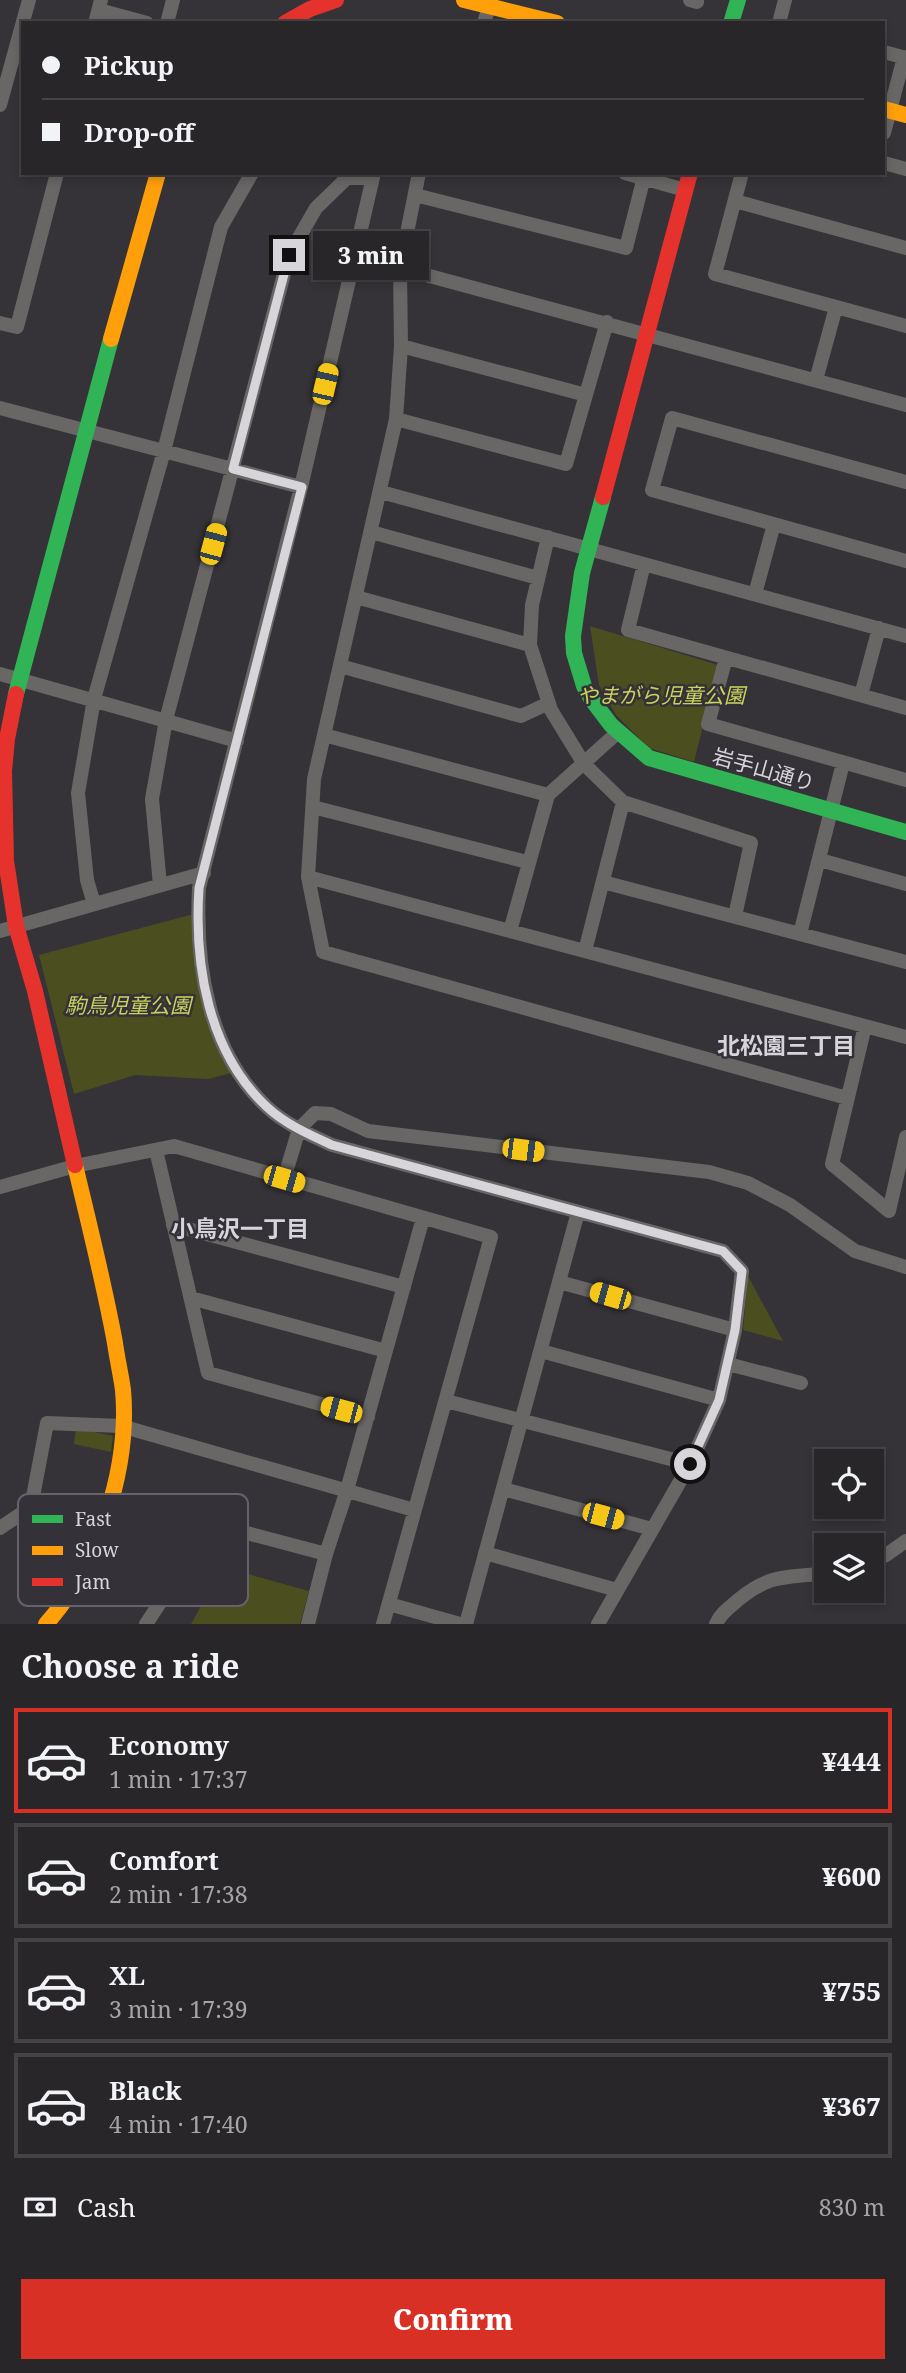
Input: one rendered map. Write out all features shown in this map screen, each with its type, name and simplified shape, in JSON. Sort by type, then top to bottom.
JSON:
[{"type":"street","points":[[23,21],[29,0]]},
{"type":"street","points":[[168,21],[173,0]]},
{"type":"street","points":[[289,21],[310,9],[336,0]]},
{"type":"street","points":[[464,0],[490,3],[550,21]]},
{"type":"street","points":[[690,0],[697,0]]},
{"type":"street","points":[[732,21],[738,0]]},
{"type":"street","points":[[780,21],[785,0]]},
{"type":"street","points":[[485,21],[490,3]]},
{"type":"street","points":[[98,11],[139,21]]},
{"type":"street","points":[[0,105],[21,29]]},
{"type":"street","points":[[885,52],[905,58],[893,112],[885,131]]},
{"type":"street","points":[[885,163],[906,169]]},
{"type":"street","points":[[0,323],[17,327],[56,175]]},
{"type":"street","points":[[111,1494],[122,1440],[123,1391],[111,1325],[35,991],[8,929],[4,771],[7,739],[19,680],[85,430],[157,175]]},
{"type":"street","points":[[94,904],[87,880],[78,793],[94,699],[164,451],[221,227],[251,175]]},
{"type":"street","points":[[419,175],[400,268],[401,346],[396,419],[314,779],[308,877],[323,952],[847,1098]]},
{"type":"street","name":"岩手山通り","points":[[689,175],[589,549],[573,620],[573,652],[581,679],[596,708],[617,733],[649,758],[906,832]]},
{"type":"street","points":[[742,175],[715,274],[906,326]]},
{"type":"street","points":[[160,885],[152,799],[166,720],[289,255],[316,208],[347,178],[373,176],[302,487],[199,888],[198,954],[204,991],[223,1042],[241,1076],[267,1108],[299,1129],[332,1145],[723,1251],[742,1271],[735,1330],[719,1400],[690,1464],[598,1624]]},
{"type":"street","points":[[415,195],[626,248],[645,176],[685,190]]},
{"type":"street","points":[[735,201],[906,248]]},
{"type":"street","points":[[400,268],[906,405]]},
{"type":"street","points":[[816,380],[836,307]]},
{"type":"street","points":[[396,419],[566,464],[607,322]]},
{"type":"street","points":[[401,346],[586,395]]},
{"type":"street","points":[[0,408],[302,487]]},
{"type":"street","points":[[906,482],[672,418],[652,490],[906,561]]},
{"type":"street","points":[[381,492],[906,636]]},
{"type":"street","points":[[755,594],[774,524]]},
{"type":"street","points":[[371,532],[538,578]]},
{"type":"street","points":[[548,537],[532,605],[530,645],[549,703],[584,764],[623,802],[751,843],[735,916]]},
{"type":"street","points":[[644,564],[628,630],[906,708]]},
{"type":"street","points":[[356,597],[530,645]]},
{"type":"street","points":[[862,695],[878,628]]},
{"type":"street","points":[[726,658],[708,724],[906,780]]},
{"type":"street","points":[[340,666],[521,716],[549,703]]},
{"type":"street","points":[[0,674],[237,741]]},
{"type":"street","points":[[510,931],[527,862],[548,795],[617,733]]},
{"type":"street","points":[[324,735],[548,795]]},
{"type":"street","points":[[800,934],[844,763]]},
{"type":"street","points":[[585,951],[623,802]]},
{"type":"street","points":[[313,807],[527,862]]},
{"type":"street","points":[[820,860],[906,884]]},
{"type":"street","points":[[8,929],[204,873]]},
{"type":"street","points":[[308,877],[906,1037]]},
{"type":"street","points":[[603,882],[906,962]]},
{"type":"street","points":[[865,1026],[832,1164],[888,1212],[906,1138]]},
{"type":"street","points":[[284,1179],[299,1129],[315,1113],[331,1114],[368,1131],[709,1172],[748,1183],[790,1205],[855,1251],[906,1267]]},
{"type":"street","points":[[0,1187],[75,1166],[174,1146],[491,1237],[383,1624]]},
{"type":"street","points":[[156,1150],[208,1374],[368,1417]]},
{"type":"street","points":[[389,1604],[463,1624],[579,1212]]},
{"type":"street","points":[[308,1624],[423,1218]]},
{"type":"street","points":[[173,1224],[404,1287]]},
{"type":"street","points":[[559,1282],[735,1330]]},
{"type":"street","points":[[191,1298],[386,1352]]},
{"type":"street","points":[[541,1351],[719,1400]]},
{"type":"street","points":[[727,1364],[801,1383]]},
{"type":"street","points":[[446,1401],[690,1464]]},
{"type":"street","points":[[33,1494],[47,1423],[121,1426],[414,1510]]},
{"type":"street","points":[[503,1489],[652,1529]]},
{"type":"street","points":[[0,1528],[18,1516]]},
{"type":"street","points":[[248,1533],[326,1554]]},
{"type":"street","points":[[884,1556],[906,1541]]},
{"type":"street","points":[[485,1553],[617,1590]]},
{"type":"street","points":[[716,1624],[720,1615],[761,1583],[789,1576],[814,1574]]},
{"type":"street","points":[[47,1624],[61,1606]]},
{"type":"street","points":[[146,1624],[158,1606]]},
{"type":"green space","name":"やまがら児童公園","points":[[590,626],[718,665],[694,762],[649,748],[616,715],[599,685]]},
{"type":"green space","name":"駒鳥児童公園","points":[[194,914],[231,1073],[208,1079],[135,1075],[74,1094],[39,955]]},
{"type":"green space","points":[[748,1276],[783,1341],[743,1330]]},
{"type":"green space","points":[[76,1428],[113,1436],[111,1452],[74,1444]]},
{"type":"green space","points":[[248,1574],[309,1591],[300,1624],[191,1624],[201,1606],[248,1606]]},
{"type":"traffic: fast","points":[[732,21],[738,0]]},
{"type":"traffic: fast","points":[[16,694],[111,339]]},
{"type":"traffic: fast","points":[[603,497],[582,573],[573,636],[574,653],[584,686],[611,725],[649,758],[906,832]]},
{"type":"traffic: slow","points":[[464,0],[549,21]]},
{"type":"traffic: slow","points":[[885,109],[906,115]]},
{"type":"traffic: slow","points":[[111,339],[157,175]]},
{"type":"traffic: slow","points":[[75,1165],[101,1276],[123,1390],[121,1452],[112,1494]]},
{"type":"traffic: slow","points":[[46,1624],[61,1606]]},
{"type":"traffic: jam","points":[[289,21],[310,9],[336,0]]},
{"type":"traffic: jam","points":[[603,497],[689,175]]},
{"type":"traffic: jam","points":[[16,694],[4,771],[6,861],[16,926],[35,991],[75,1165]]},
{"type":"district","name":"北松園三丁目","points":[[786,1045]]},
{"type":"district","name":"小鳥沢一丁目","points":[[240,1228]]},
{"type":"route","points":[[289,255],[233,469],[302,487],[199,888],[198,954],[204,991],[223,1042],[241,1076],[267,1108],[299,1129],[332,1145],[723,1251],[742,1271],[735,1330],[719,1400],[690,1464]]}]
